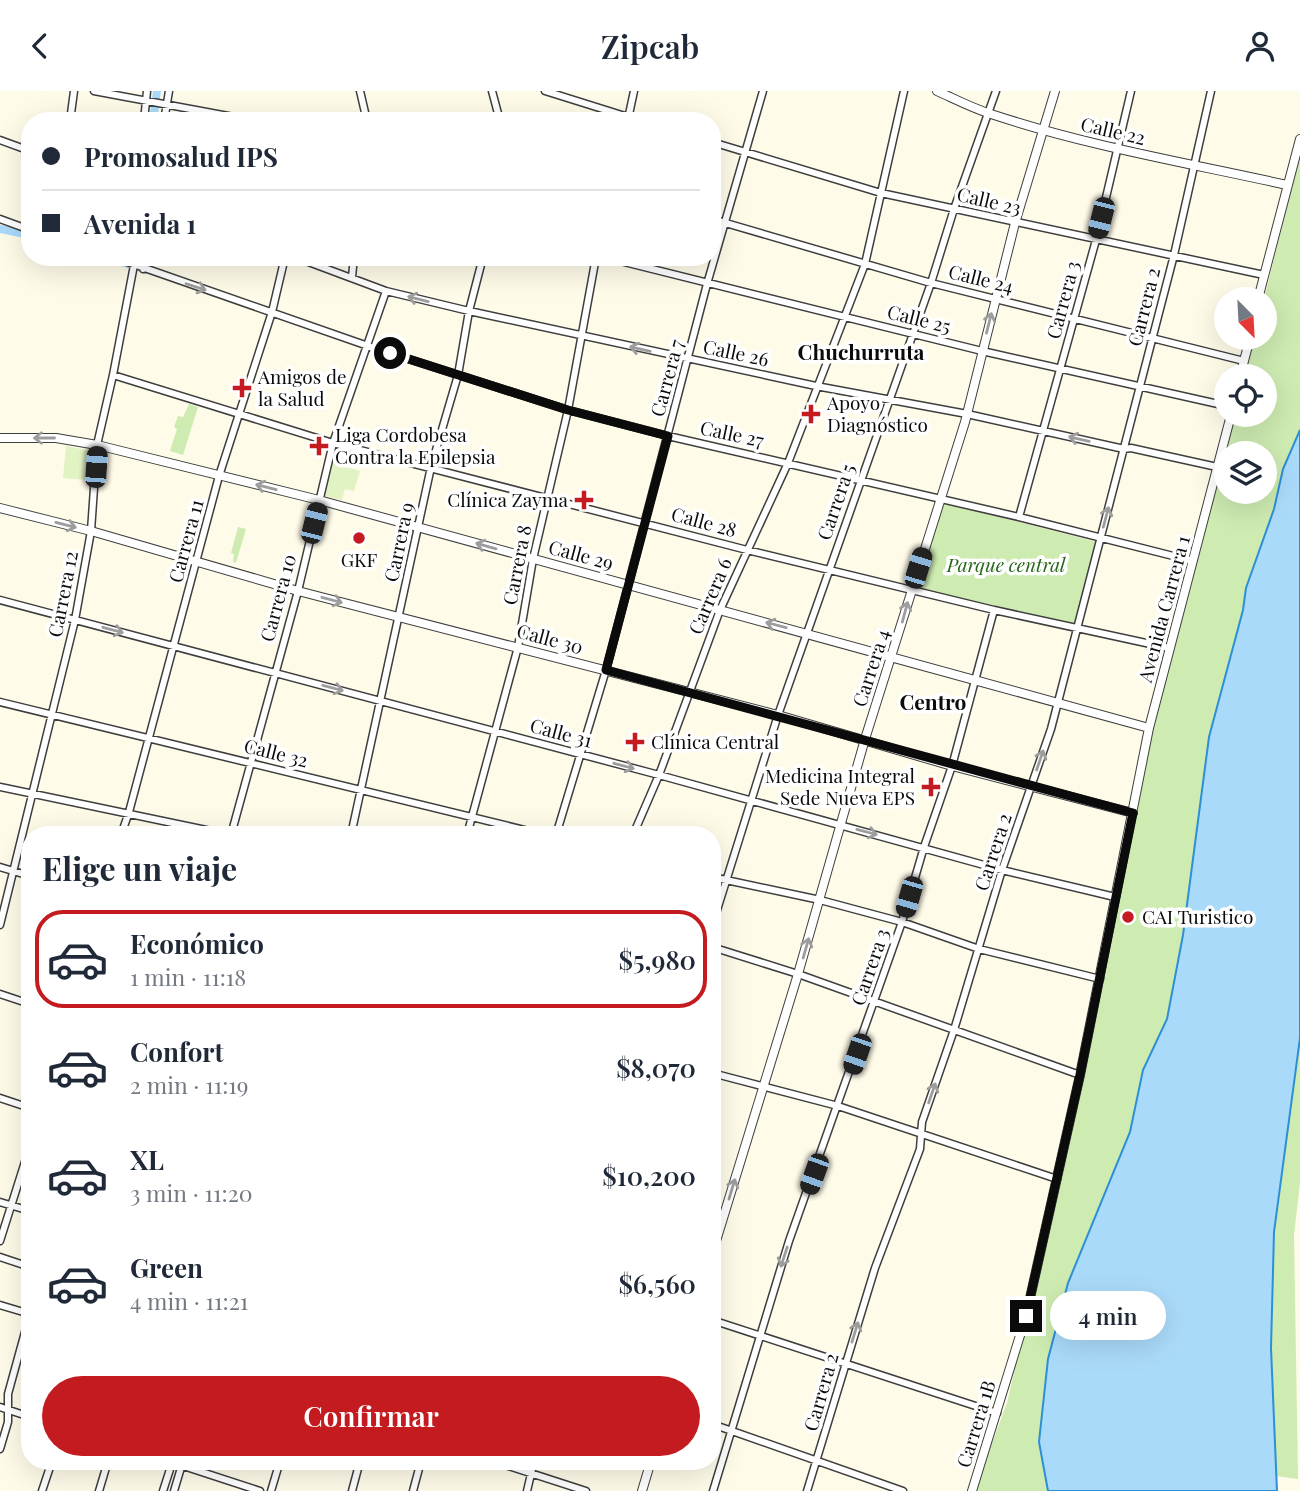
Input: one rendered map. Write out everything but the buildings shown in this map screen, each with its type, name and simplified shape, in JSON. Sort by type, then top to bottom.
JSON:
[{"type":"street","points":[[72,112],[75,91]]},
{"type":"street","points":[[94,91],[210,112]]},
{"type":"street","points":[[146,112],[149,100],[147,91]]},
{"type":"street","points":[[164,112],[169,91]]},
{"type":"street","points":[[360,91],[366,112]]},
{"type":"street","points":[[492,91],[498,112]]},
{"type":"street","points":[[545,91],[607,112]]},
{"type":"street","points":[[630,112],[634,91]]},
{"type":"street","name":"Carrera 7","points":[[721,234],[763,91]]},
{"type":"street","name":"Carrera 6","points":[[637,826],[659,775],[720,610],[788,463],[865,264],[904,91]]},
{"type":"street","name":"Calle 22","points":[[937,91],[989,114],[1044,130],[1118,149],[1287,185]]},
{"type":"street","name":"Carrera 5","points":[[721,896],[778,715],[996,91]]},
{"type":"street","name":"Carrera 4","points":[[721,1225],[820,900],[865,739],[967,414],[1015,223],[1055,91]]},
{"type":"street","name":"Carrera 3","points":[[1019,517],[1096,240],[1131,91]]},
{"type":"street","name":"Carrera 2","points":[[807,1491],[875,1268],[920,1149],[922,1122],[1058,703],[1174,255],[1211,91]]},
{"type":"street","points":[[1261,287],[1300,139]]},
{"type":"street","points":[[0,140],[21,148]]},
{"type":"street","name":"Calle 23","points":[[721,145],[881,193],[1264,275]]},
{"type":"street","points":[[0,219],[21,227]]},
{"type":"street","name":"Calle 24","points":[[721,222],[930,283],[1244,361]]},
{"type":"street","name":"Carrera 12","points":[[26,826],[75,620],[91,531],[97,445],[113,375],[127,266]]},
{"type":"street","name":"Calle 27","points":[[137,266],[368,346],[568,410],[1193,561]]},
{"type":"street","name":"Carrera 11","points":[[125,826],[219,476],[272,312],[283,266]]},
{"type":"street","name":"Calle 26","points":[[321,266],[386,291],[469,311],[816,386],[967,414],[1214,466]]},
{"type":"street","points":[[352,277],[353,266]]},
{"type":"street","name":"Carrera 9","points":[[353,826],[431,467],[458,375],[469,311],[481,266]]},
{"type":"street","name":"Carrera 8","points":[[469,826],[518,647],[533,559],[568,410],[595,266]]},
{"type":"street","name":"Calle 25","points":[[638,266],[1060,370],[1214,403]]},
{"type":"street","name":"Carrera 7","points":[[559,826],[606,670],[712,266]]},
{"type":"street","name":"Carrera 10","points":[[232,826],[298,591],[333,443],[386,291]]},
{"type":"street","points":[[1243,364],[1247,350]]},
{"type":"street","name":"Calle 28","points":[[113,375],[333,443],[747,550],[911,591],[1170,648]]},
{"type":"street","name":"Calle 29","points":[[0,438],[56,438],[97,445],[319,500],[1149,728]]},
{"type":"street","name":"Avenida Carrera 1","points":[[1080,1075],[1149,728],[1214,479]]},
{"type":"street","name":"Calle 30","points":[[0,508],[91,531],[298,591],[778,715],[952,766],[1133,813]]},
{"type":"street","name":"Calle 31","points":[[0,600],[659,775],[1002,870],[1115,897]]},
{"type":"street","name":"Carrera 3","points":[[721,1462],[789,1241],[875,1002],[952,766],[994,610]]},
{"type":"street","name":"Calle 32","points":[[0,702],[510,826]]},
{"type":"street","points":[[0,787],[191,826]]},
{"type":"street","name":"Carrera 12","points":[[0,925],[21,844]]},
{"type":"street","points":[[0,867],[21,873]]},
{"type":"street","points":[[721,879],[820,900],[902,922],[979,949],[1100,979]]},
{"type":"street","points":[[721,950],[798,974],[1080,1075]]},
{"type":"street","points":[[0,995],[21,1001]]},
{"type":"street","points":[[721,1075],[838,1106],[1057,1179]]},
{"type":"street","name":"Carrera 1B","points":[[972,1491],[1026,1316],[1080,1075]]},
{"type":"street","points":[[0,1098],[21,1105]]},
{"type":"street","points":[[0,1241],[21,1176]]},
{"type":"street","points":[[0,1202],[21,1208]]},
{"type":"street","points":[[0,1257],[21,1264]]},
{"type":"street","points":[[0,1305],[21,1311]]},
{"type":"street","points":[[721,1323],[997,1413]]},
{"type":"street","points":[[0,1449],[8,1422],[8,1394],[21,1347]]},
{"type":"street","points":[[0,1407],[21,1414]]},
{"type":"street","points":[[721,1427],[903,1491]]},
{"type":"street","points":[[42,1491],[49,1470]]},
{"type":"street","points":[[99,1491],[105,1470]]},
{"type":"street","points":[[163,1491],[168,1470]]},
{"type":"street","points":[[174,1491],[180,1470]]},
{"type":"street","points":[[202,1470],[260,1491]]},
{"type":"street","points":[[271,1491],[277,1470]]},
{"type":"street","points":[[352,1491],[358,1470]]},
{"type":"street","points":[[413,1491],[419,1470]]},
{"type":"street","points":[[522,1470],[586,1491]]},
{"type":"street","points":[[527,1491],[532,1470]]},
{"type":"street","points":[[642,1491],[648,1470]]},
{"type":"street","name":"Carrera 3","points":[[713,1491],[719,1470]]},
{"type":"green space","points":[[1300,155],[1300,430],[1283,469],[1277,496],[1277,441],[1228,441],[1232,427],[1277,427],[1277,364],[1248,364],[1251,350],[1278,350],[1278,287],[1267,287]]},
{"type":"green space","points":[[189,404],[198,407],[183,455],[170,451],[178,416],[183,417]]},
{"type":"green space","points":[[66,446],[91,451],[88,480],[63,478]]},
{"type":"green space","points":[[332,463],[360,471],[354,491],[345,489],[342,500],[324,496]]},
{"type":"green space","points":[[1214,495],[1214,504],[1275,504],[1246,588],[1243,610],[1209,737],[1183,935],[1167,1019],[1143,1070],[1130,1132],[1039,1442],[1048,1491],[974,1491],[1007,1403],[1059,1179],[1152,730]]},
{"type":"green space","name":"Parque central","points":[[941,502],[1097,542],[1076,627],[914,589]]},
{"type":"green space","points":[[238,527],[246,529],[236,563],[233,562],[234,554],[231,553]]},
{"type":"green space","points":[[1300,1038],[1300,1182],[1294,1235],[1298,1479],[1276,1476],[1271,1348],[1274,1232]]},
{"type":"water","points":[[1300,430],[1300,1038],[1274,1232],[1271,1348],[1277,1491],[1048,1491],[1039,1442],[1048,1359],[1068,1283],[1130,1132],[1143,1070],[1167,1019],[1183,935],[1209,737],[1243,610],[1246,588],[1277,504],[1283,469]]},
{"type":"waterway","points":[[154,112],[157,91]]},
{"type":"waterway","points":[[0,229],[21,233]]},
{"type":"place","name":"Amigos de la Salud","points":[[242,388]]},
{"type":"place","name":"Apoyo Diagnóstico","points":[[811,414]]},
{"type":"place","name":"Liga Cordobesa Contra la Epilepsia","points":[[319,446]]},
{"type":"place","name":"Clínica Zayma","points":[[584,500]]},
{"type":"place","name":"GKF","points":[[359,538]]},
{"type":"place","name":"Clínica Central","points":[[635,742]]},
{"type":"place","name":"Medicina Integral Sede Nueva EPS","points":[[931,787]]},
{"type":"place","name":"CAI Turistico","points":[[1128,917]]},
{"type":"district","name":"Chuchurruta","points":[[861,353]]},
{"type":"district","name":"Centro","points":[[933,703]]},
{"type":"route","points":[[390,353],[568,410],[668,436],[606,670],[1133,813],[1080,1075],[1026,1316]]}]
